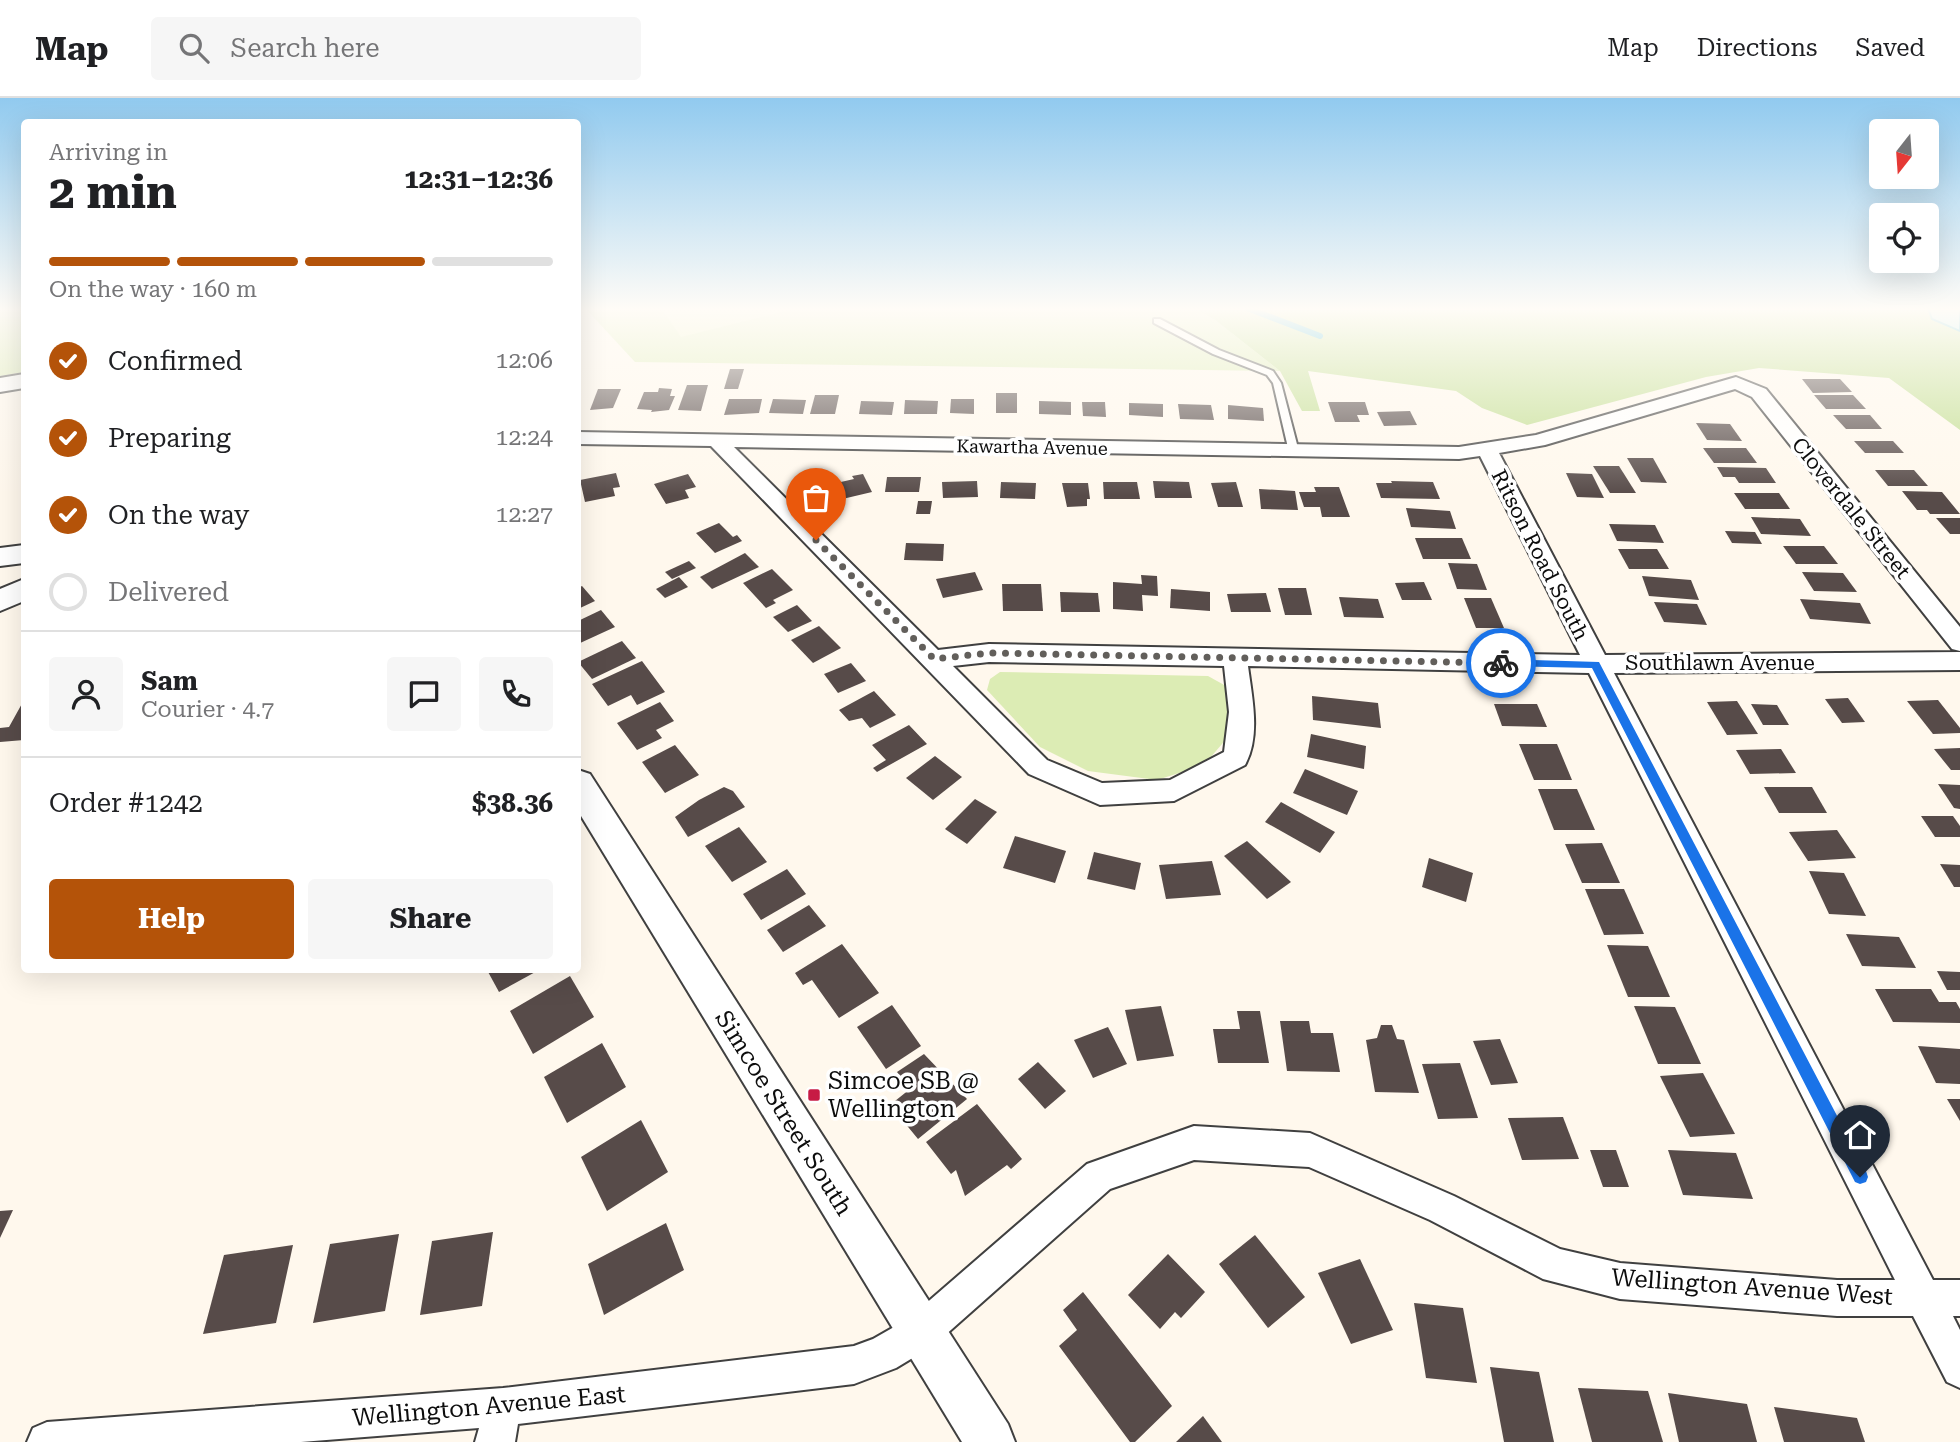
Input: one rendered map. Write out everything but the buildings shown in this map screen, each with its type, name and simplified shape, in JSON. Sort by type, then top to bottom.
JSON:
[{"type":"street","points":[[0,385],[21,382]]},
{"type":"street","name":"Kawartha Avenue","points":[[581,438],[1424,454],[1487,450],[1577,430],[1736,383]]},
{"type":"street","name":"Cloverdale Street","points":[[1736,383],[1759,393],[1960,643]]},
{"type":"street","points":[[718,442],[1038,767],[1100,794],[1174,790],[1236,758],[1242,712],[1235,658]]},
{"type":"street","name":"Ritson Road South","points":[[1487,450],[1960,1369]]},
{"type":"street","points":[[0,557],[21,554]]},
{"type":"street","points":[[0,601],[21,590]]},
{"type":"street","name":"Southlawn Avenue","points":[[934,659],[989,653],[1596,664],[1960,662]]},
{"type":"street","name":"Simcoe Street South","points":[[581,788],[990,1442]]},
{"type":"street","name":"Wellington Avenue West","points":[[921,1332],[1099,1177],[1194,1143],[1310,1150],[1442,1208],[1556,1266],[1620,1281],[1837,1298],[1960,1298]]},
{"type":"street","name":"Wellington Avenue East","points":[[47,1442],[499,1425],[853,1365],[883,1355],[921,1332]]},
{"type":"lane","points":[[1264,371],[1270,373],[1278,383],[1294,452]]},
{"type":"green space","points":[[0,371],[21,371],[21,372],[0,376]]},
{"type":"green space","points":[[1280,371],[1743,371],[1706,377],[1527,425],[1482,408],[1456,391],[1308,371],[1320,411],[1302,411]]},
{"type":"green space","points":[[1794,371],[1960,371],[1960,430],[1889,378]]},
{"type":"green space","points":[[1000,672],[1208,676],[1226,686],[1228,737],[1204,765],[1157,780],[1088,771],[1040,747],[987,690],[990,679]]},
{"type":"way so far","points":[[816,540],[934,659],[989,653],[1501,663]]},
{"type":"place","name":"Simcoe SB @ Wellington","points":[[814,1095]]},
{"type":"route","points":[[1501,663],[1596,664],[1860,1177]]}]
